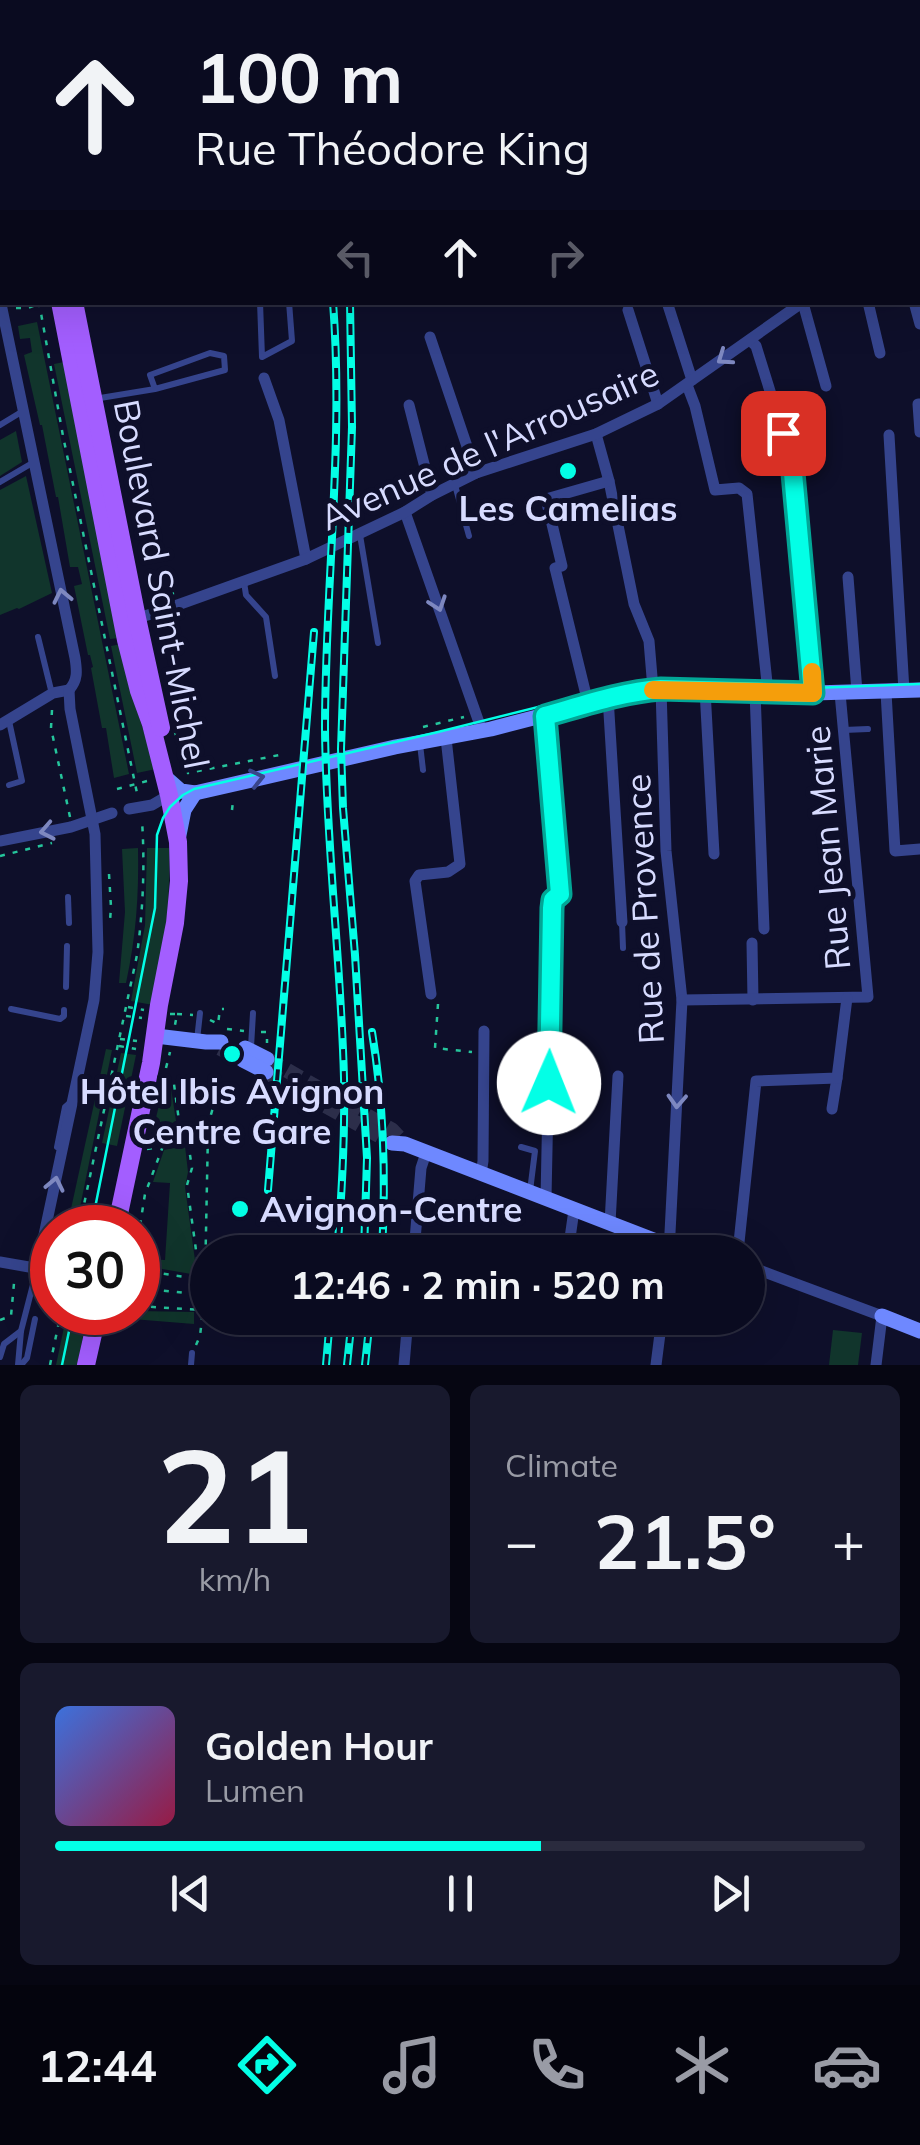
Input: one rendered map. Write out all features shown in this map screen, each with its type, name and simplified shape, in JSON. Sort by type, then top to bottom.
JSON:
[{"type":"main road","name":"Boulevard Saint-Michel","points":[[53,305],[93,400],[130,620],[133,672],[167,781],[178,842],[178,900],[160,1038],[115,1205]]},
{"type":"main road","name":"Boulevard Saint-Michel","points":[[53,305],[130,620]]},
{"type":"main road","points":[[86,1365],[93,1335]]},
{"type":"street","points":[[3,305],[77,673],[69,690],[52,694],[4,720]]},
{"type":"street","points":[[668,305],[715,490],[739,488],[747,494],[762,692],[764,930]]},
{"type":"street","points":[[804,305],[826,386]]},
{"type":"street","points":[[869,305],[880,352]]},
{"type":"street","name":"Avenue de l'Arrousaire","points":[[130,620],[306,559],[476,473],[596,434],[658,404],[750,340],[784,307]]},
{"type":"street","points":[[628,310],[658,404]]},
{"type":"street","points":[[430,336],[476,473]]},
{"type":"street","points":[[750,340],[756,346],[792,462],[813,693]]},
{"type":"street","points":[[264,378],[278,420],[306,559]]},
{"type":"street","points":[[920,404],[920,432]]},
{"type":"street","points":[[409,405],[432,494]]},
{"type":"street","name":"Rue de Provence","points":[[596,434],[634,604],[649,641],[657,689],[666,851],[682,1000],[670,1235]]},
{"type":"street","points":[[136,808],[152,805],[167,781],[186,793],[194,788],[482,731],[608,697],[657,689],[912,691],[890,435]]},
{"type":"street","points":[[588,704],[556,568],[562,566],[546,499],[609,481]]},
{"type":"street","points":[[405,512],[482,731]]},
{"type":"street","name":"Rue Jean Marie","points":[[847,998],[868,997],[844,730],[849,693],[848,577]]},
{"type":"street","points":[[50,1205],[94,1000],[98,952],[92,818],[69,690]]},
{"type":"street","points":[[705,690],[714,854]]},
{"type":"street","points":[[886,692],[895,851],[920,849]]},
{"type":"street","points":[[608,697],[622,922]]},
{"type":"street","points":[[538,1195],[552,908],[553,900],[560,894],[545,716]]},
{"type":"street","points":[[432,994],[415,880],[419,875],[448,872],[460,864],[446,738]]},
{"type":"street","points":[[178,842],[184,810],[194,788]]},
{"type":"street","points":[[0,841],[71,826],[112,812]]},
{"type":"street","points":[[752,943],[753,1000]]},
{"type":"street","points":[[682,1000],[847,998],[832,1109]]},
{"type":"street","points":[[481,1174],[484,1030]]},
{"type":"street","points":[[160,1038],[211,1043]]},
{"type":"street","points":[[616,1235],[618,1076]]},
{"type":"street","points":[[740,1235],[756,1081],[837,1078]]},
{"type":"street","points":[[398,1143],[636,1235]]},
{"type":"street","points":[[416,1235],[426,1153]]},
{"type":"street","points":[[570,1235],[574,1210]]},
{"type":"street","points":[[0,1262],[30,1267]]},
{"type":"street","points":[[765,1272],[920,1330]]},
{"type":"street","points":[[876,1365],[882,1316]]},
{"type":"street","points":[[404,1365],[407,1335]]},
{"type":"street","points":[[656,1365],[660,1335]]},
{"type":"lane","points":[[260,305],[262,357],[292,341],[289,305]]},
{"type":"lane","points":[[93,400],[155,388],[225,370],[224,356],[210,353],[150,375],[155,388]]},
{"type":"lane","points":[[0,426],[23,412]]},
{"type":"lane","points":[[0,482],[34,462]]},
{"type":"lane","points":[[454,484],[468,536]]},
{"type":"lane","points":[[359,534],[378,643]]},
{"type":"lane","points":[[244,582],[246,595],[266,617],[275,676]]},
{"type":"lane","points":[[38,637],[52,694]]},
{"type":"lane","points":[[4,720],[22,780],[9,785]]},
{"type":"lane","points":[[844,730],[868,729]]},
{"type":"lane","points":[[420,743],[424,770]]},
{"type":"lane","points":[[68,897],[68,923]]},
{"type":"lane","points":[[622,922],[623,948]]},
{"type":"lane","points":[[66,987],[67,946]]},
{"type":"lane","points":[[11,1009],[60,1020],[64,1010]]},
{"type":"lane","points":[[200,1013],[211,1043]]},
{"type":"lane","points":[[253,1013],[254,1059]]},
{"type":"lane","points":[[57,1146],[65,1106],[73,1100]]},
{"type":"lane","points":[[521,1147],[534,1151],[538,1195]]},
{"type":"lane","points":[[20,1365],[21,1332],[30,1296]]},
{"type":"lane","points":[[0,1357],[9,1338],[21,1332]]},
{"type":"lane","points":[[20,1365],[27,1358],[32,1335]]},
{"type":"lane","points":[[190,1365],[192,1353]]},
{"type":"path","points":[[53,305],[63,436],[135,784],[143,844],[142,923],[84,1205]]},
{"type":"path","points":[[52,710],[51,728],[71,824]]},
{"type":"path","points":[[117,788],[167,781],[188,773],[194,788]]},
{"type":"path","points":[[0,856],[58,842]]},
{"type":"path","points":[[432,994],[439,995],[435,1048],[484,1053]]},
{"type":"path","points":[[126,1006],[150,1012]]},
{"type":"path","points":[[164,1014],[177,1014],[160,1038],[162,1081],[174,1084],[192,1168],[187,1186],[195,1235]]},
{"type":"path","points":[[124,1017],[160,1038]]},
{"type":"path","points":[[119,1038],[160,1038]]},
{"type":"path","points":[[118,1046],[138,1050]]},
{"type":"path","points":[[207,1235],[208,1117],[215,1096]]},
{"type":"path","points":[[146,1150],[208,1139]]},
{"type":"path","points":[[143,1205],[163,1146]]},
{"type":"path","points":[[96,1150],[102,1151]]},
{"type":"path","points":[[160,1273],[190,1278]]},
{"type":"path","points":[[0,1320],[10,1316],[14,1282]]},
{"type":"path","points":[[160,1290],[190,1292]]},
{"type":"path","points":[[160,1307],[190,1309]]},
{"type":"path","points":[[50,1365],[56,1335]]},
{"type":"path","points":[[192,1353],[200,1335]]},
{"type":"green space","points":[[37,322],[129,774],[114,778],[74,586],[82,584],[78,567],[70,567],[58,497],[24,355],[32,352],[30,338],[20,339],[18,326]]},
{"type":"green space","points":[[64,362],[119,638],[110,639],[54,364]]},
{"type":"green space","points":[[16,431],[22,462],[0,476],[0,440]]},
{"type":"green space","points":[[26,476],[52,593],[0,615],[0,490]]},
{"type":"green space","points":[[121,644],[128,683],[156,769],[137,773],[111,646]]},
{"type":"green space","points":[[138,848],[132,949],[126,983],[119,983],[125,912],[122,849]]},
{"type":"green space","points":[[147,848],[169,848],[167,908],[153,1005],[131,1001],[145,925]]},
{"type":"green space","points":[[106,1049],[112,1050],[80,1205],[72,1205]]},
{"type":"green space","points":[[121,1053],[136,1055],[117,1146],[102,1143]]},
{"type":"green space","points":[[164,1086],[171,1088],[179,1141],[149,1145]]},
{"type":"green space","points":[[185,1146],[185,1187],[192,1235],[190,1274],[160,1269],[160,1260],[165,1260],[170,1183],[153,1182],[164,1150]]},
{"type":"green space","points":[[160,1311],[190,1312],[190,1324],[160,1321]]},
{"type":"green space","points":[[833,1330],[862,1333],[858,1365],[829,1365]]},
{"type":"green space","points":[[62,1335],[83,1335],[77,1365],[56,1365]]},
{"type":"tunnel","points":[[220,1048],[243,1060]]},
{"type":"tunnel","points":[[267,1059],[392,1130],[405,1144]]},
{"type":"tunnel","points":[[266,1072],[392,1143]]},
{"type":"tram line","points":[[96,1205],[155,908],[157,835],[170,807],[183,795],[194,789],[622,686],[813,688],[920,684]]},
{"type":"tram line","points":[[62,1365],[68,1335]]},
{"type":"railway","points":[[333,305],[335,462],[325,728],[344,1078],[338,1235]]},
{"type":"railway","points":[[350,305],[352,427],[341,749],[367,1158],[365,1235]]},
{"type":"railway","points":[[268,1190],[314,632]]},
{"type":"railway","points":[[372,1032],[383,1142],[383,1235]]},
{"type":"railway","points":[[326,1365],[329,1335]]},
{"type":"railway","points":[[347,1365],[350,1335]]},
{"type":"railway","points":[[365,1365],[368,1335]]},
{"type":"slow traffic","points":[[653,690],[813,693],[812,672]]},
{"type":"place","name":"Les Camelias","points":[[568,471]]},
{"type":"place","name":"Hôtel Ibis Avignon Centre Gare","points":[[232,1054]]},
{"type":"place","name":"Avignon-Centre","points":[[240,1209]]},
{"type":"route","points":[[549,1083],[552,908],[553,900],[560,894],[545,716],[608,697],[661,689],[813,693],[792,462],[783,433]]}]
